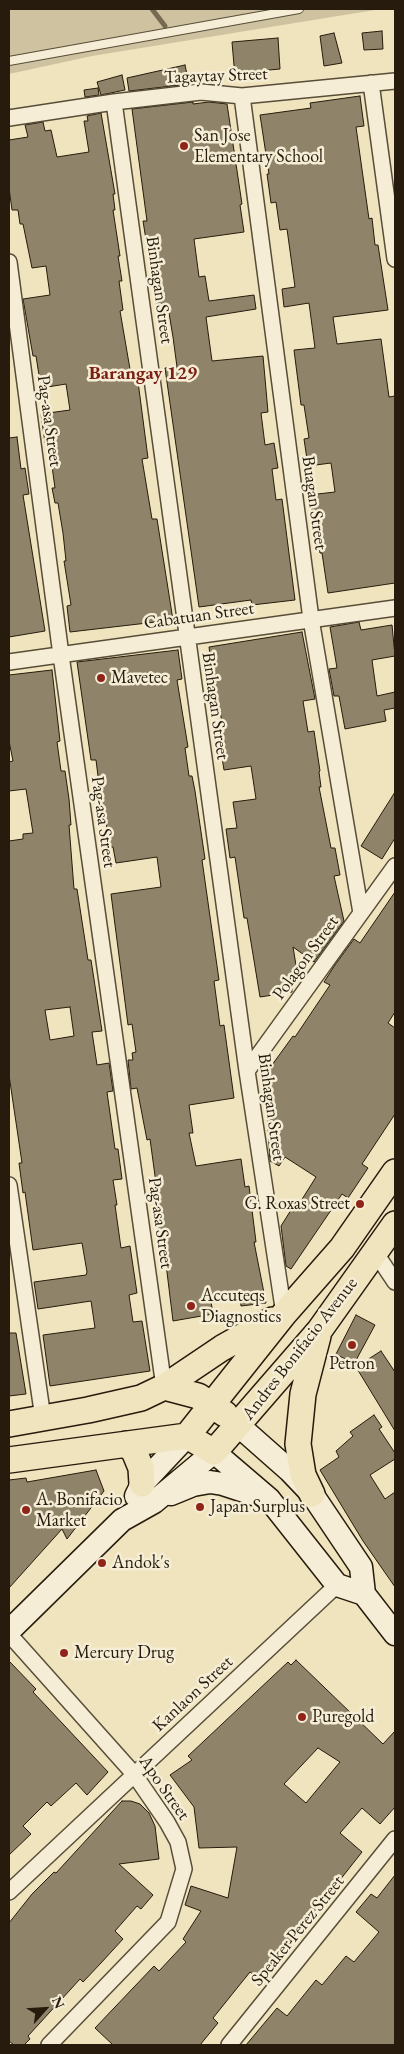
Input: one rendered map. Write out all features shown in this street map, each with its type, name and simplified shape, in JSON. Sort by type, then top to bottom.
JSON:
[{"type":"main road","name":"Andres Bonifacio Avenue","points":[[187,1436],[284,1314],[342,1248],[395,1172]]},
{"type":"main road","name":"Andres Bonifacio Avenue","points":[[214,1452],[239,1426],[319,1331],[395,1224]]},
{"type":"main road","points":[[9,1424],[141,1398],[164,1387],[222,1348],[284,1314]]},
{"type":"main road","points":[[319,1331],[303,1394],[298,1444],[303,1475],[312,1494],[361,1567],[364,1594],[395,1634]]},
{"type":"main road","name":"Andres Bonifacio Avenue","points":[[164,1387],[198,1396],[212,1404],[239,1426]]},
{"type":"main road","points":[[239,1426],[290,1471],[312,1494]]},
{"type":"main road","points":[[9,1460],[187,1436],[214,1452],[269,1499],[337,1585],[364,1594]]},
{"type":"main road","points":[[9,1632],[148,1493],[187,1436]]},
{"type":"main road","points":[[126,1444],[134,1451],[148,1493]]},
{"type":"main road","points":[[148,1493],[214,1452]]},
{"type":"main road","points":[[148,1493],[210,1482],[223,1484],[269,1499]]},
{"type":"street","name":"Tagaytay Street","points":[[9,118],[114,102],[201,92],[242,96],[395,81]]},
{"type":"street","points":[[371,84],[395,259]]},
{"type":"street","name":"Buagan Street","points":[[242,96],[311,619],[362,913]]},
{"type":"street","name":"Binhagan Street","points":[[114,102],[247,1071],[284,1314]]},
{"type":"street","name":"Pag-asa Street","points":[[9,262],[61,655],[164,1387]]},
{"type":"street","name":"Cabatuan Street","points":[[9,662],[395,608]]},
{"type":"street","name":"Polagon Street","points":[[247,1071],[395,866]]},
{"type":"street","points":[[9,1184],[43,1418]]},
{"type":"street","points":[[375,1252],[395,1282]]},
{"type":"street","name":"Kanlaon Street","points":[[9,1892],[337,1585]]},
{"type":"street","name":"Apo Street","points":[[9,1632],[134,1774],[167,1822],[178,1842],[184,1869],[168,1922],[49,2045]]},
{"type":"street","name":"Speaker Perez Street","points":[[229,2045],[395,1839]]},
{"type":"lane","points":[[9,60],[299,9]]},
{"type":"shaded area","points":[[9,9],[381,9],[92,56],[9,74]]},
{"type":"building","points":[[382,31],[383,49],[364,50],[362,33]]},
{"type":"building","points":[[334,33],[342,63],[324,66],[320,36]]},
{"type":"building","points":[[278,38],[280,69],[258,71],[259,75],[235,77],[232,42]]},
{"type":"building","points":[[185,65],[189,84],[129,91],[127,78]]},
{"type":"building","points":[[122,75],[125,90],[101,95],[97,82]]},
{"type":"building","points":[[98,88],[99,95],[85,97],[84,90]]},
{"type":"building","points":[[360,96],[364,126],[356,127],[369,219],[372,218],[375,245],[378,245],[388,310],[333,317],[337,344],[381,339],[389,397],[395,396],[395,583],[328,593],[322,553],[320,553],[309,495],[335,492],[331,463],[308,466],[304,439],[309,438],[304,405],[301,405],[294,350],[315,348],[309,303],[284,307],[282,289],[295,287],[287,229],[280,230],[276,202],[271,203],[267,174],[269,174],[260,115],[311,108],[310,103]]},
{"type":"building","points":[[193,102],[193,104],[209,102],[227,104],[242,204],[240,205],[244,232],[194,239],[199,277],[205,276],[209,301],[254,295],[256,309],[206,317],[212,361],[263,356],[268,412],[261,413],[265,445],[274,443],[278,468],[272,469],[276,500],[282,499],[295,600],[252,605],[251,600],[199,607],[165,368],[177,367],[173,337],[168,307],[157,308],[143,221],[147,221],[132,109]]},
{"type":"building","points":[[101,113],[115,194],[113,194],[115,210],[113,210],[122,281],[119,281],[123,310],[120,311],[131,375],[137,374],[148,458],[142,459],[152,519],[157,519],[173,620],[70,632],[67,606],[71,605],[64,561],[66,561],[63,533],[58,503],[55,503],[52,488],[55,488],[51,459],[48,443],[45,443],[41,414],[70,410],[66,384],[41,388],[36,356],[33,356],[23,299],[50,295],[46,266],[32,268],[23,224],[20,224],[18,210],[12,210],[9,188],[9,140],[28,137],[25,125],[43,122],[45,131],[51,130],[57,157],[89,152],[84,121],[88,121],[87,116]]},
{"type":"building","points":[[17,437],[21,469],[25,468],[29,494],[23,495],[45,631],[9,637],[9,438]]},
{"type":"building","points":[[359,622],[361,630],[392,625],[395,656],[372,660],[377,696],[395,692],[395,708],[384,710],[386,721],[345,729],[339,696],[334,696],[329,669],[337,668],[330,627]]},
{"type":"building","points":[[302,632],[315,699],[303,701],[308,732],[314,731],[320,771],[321,787],[319,787],[331,848],[335,848],[340,875],[334,876],[344,921],[314,962],[293,947],[297,971],[291,972],[292,992],[260,997],[247,918],[244,918],[235,857],[230,858],[226,829],[237,828],[233,802],[256,799],[251,766],[224,770],[220,745],[225,744],[220,710],[214,711],[210,685],[214,685],[209,647]]},
{"type":"building","points":[[178,650],[182,679],[177,680],[188,747],[185,748],[189,776],[192,776],[195,791],[205,859],[202,860],[219,980],[214,981],[220,1026],[224,1025],[234,1098],[189,1105],[193,1133],[189,1133],[196,1166],[241,1159],[245,1187],[249,1186],[256,1242],[254,1242],[266,1303],[241,1306],[239,1291],[210,1295],[213,1314],[173,1321],[165,1256],[161,1257],[154,1198],[158,1198],[150,1139],[147,1140],[137,1088],[131,1089],[128,1060],[133,1060],[132,1053],[136,1052],[132,1024],[128,1025],[111,894],[161,887],[157,857],[116,863],[113,847],[110,847],[105,816],[103,816],[96,760],[91,760],[77,662]]},
{"type":"building","points":[[52,670],[60,741],[57,742],[61,771],[65,771],[69,799],[74,889],[77,889],[88,960],[91,960],[102,1031],[92,1032],[97,1065],[109,1063],[113,1091],[107,1092],[115,1149],[118,1149],[122,1179],[113,1180],[121,1248],[130,1246],[137,1293],[129,1295],[133,1322],[142,1321],[150,1371],[50,1386],[43,1335],[95,1328],[91,1301],[38,1309],[34,1282],[86,1275],[87,1272],[82,1243],[33,1250],[19,1163],[22,1163],[9,1075],[9,841],[23,839],[23,834],[33,833],[26,789],[9,791],[9,762],[13,761],[9,741],[9,675]],"holes":[[[70,1007],[74,1036],[50,1040],[45,1010]]]},
{"type":"building","points":[[395,792],[395,838],[382,859],[361,846]]},
{"type":"building","points":[[395,892],[395,1012],[388,1023],[395,1028],[395,1114],[362,1164],[368,1168],[348,1198],[342,1194],[291,1269],[286,1266],[281,1226],[291,1210],[294,1212],[316,1177],[285,1157],[279,1166],[270,1161],[265,1079],[272,1065],[293,1036],[295,1037],[330,985],[324,982],[335,965],[354,939],[360,943]]},
{"type":"building","name":"Petron","points":[[356,1315],[375,1325],[354,1364],[336,1354]]},
{"type":"building","points":[[9,1333],[16,1333],[26,1394],[9,1396]]},
{"type":"building","points":[[381,1351],[395,1372],[395,1431],[356,1367]]},
{"type":"building","points":[[374,1415],[382,1427],[379,1429],[395,1453],[395,1459],[370,1475],[385,1499],[395,1492],[395,1587],[363,1541],[320,1470],[339,1457],[336,1451],[353,1436],[350,1432]]},
{"type":"building","points":[[96,1470],[104,1491],[67,1539],[62,1529],[9,1588],[9,1480],[26,1478],[27,1482]]},
{"type":"building","points":[[296,1660],[383,1744],[395,1731],[395,1807],[380,1824],[362,1808],[340,1833],[362,1852],[273,1965],[271,1964],[258,1979],[250,1972],[213,2018],[218,2023],[200,2045],[113,2045],[95,2028],[154,1966],[159,1971],[186,1942],[183,1939],[201,1911],[185,1905],[191,1886],[228,1898],[237,1847],[199,1848],[194,1807],[170,1775],[192,1760],[188,1756],[288,1662],[291,1665]],"holes":[[[318,1748],[340,1762],[306,1803],[284,1784]]]},
{"type":"building","points":[[9,1661],[36,1689],[33,1692],[108,1772],[87,1795],[76,1783],[51,1806],[47,1802],[23,1826],[31,1834],[9,1855]]},
{"type":"building","points":[[122,1801],[140,1804],[149,1813],[155,1826],[159,1859],[119,1864],[153,1895],[141,1909],[137,1906],[115,1931],[123,1939],[101,1963],[83,1982],[80,1979],[28,2036],[30,2039],[24,2045],[14,2045],[9,2041],[9,1923],[32,1894],[54,1872],[56,1873]]},
{"type":"building","points":[[395,1875],[395,2045],[246,2045],[277,2008],[287,2016],[316,1980],[322,1985],[346,1956],[354,1962],[379,1932],[356,1912],[371,1894],[377,1898]]},
{"type":"waterway","points":[[152,9],[165,26]]},
{"type":"place","name":"San Jose Elementary School","points":[[184,146]]},
{"type":"place","name":"Mavetec","points":[[101,678]]},
{"type":"place","name":"G. Roxas Street","points":[[360,1204]]},
{"type":"place","name":"Accuteqs Diagnostics","points":[[191,1306]]},
{"type":"place","name":"Petron","points":[[352,1345]]},
{"type":"place","name":"Japan Surplus","points":[[200,1507]]},
{"type":"place","name":"A. Bonifacio Market","points":[[26,1510]]},
{"type":"place","name":"Andok's","points":[[102,1563]]},
{"type":"place","name":"Mercury Drug","points":[[64,1653]]},
{"type":"place","name":"Puregold","points":[[302,1717]]},
{"type":"district","name":"Barangay 129","points":[[143,374]]}]
